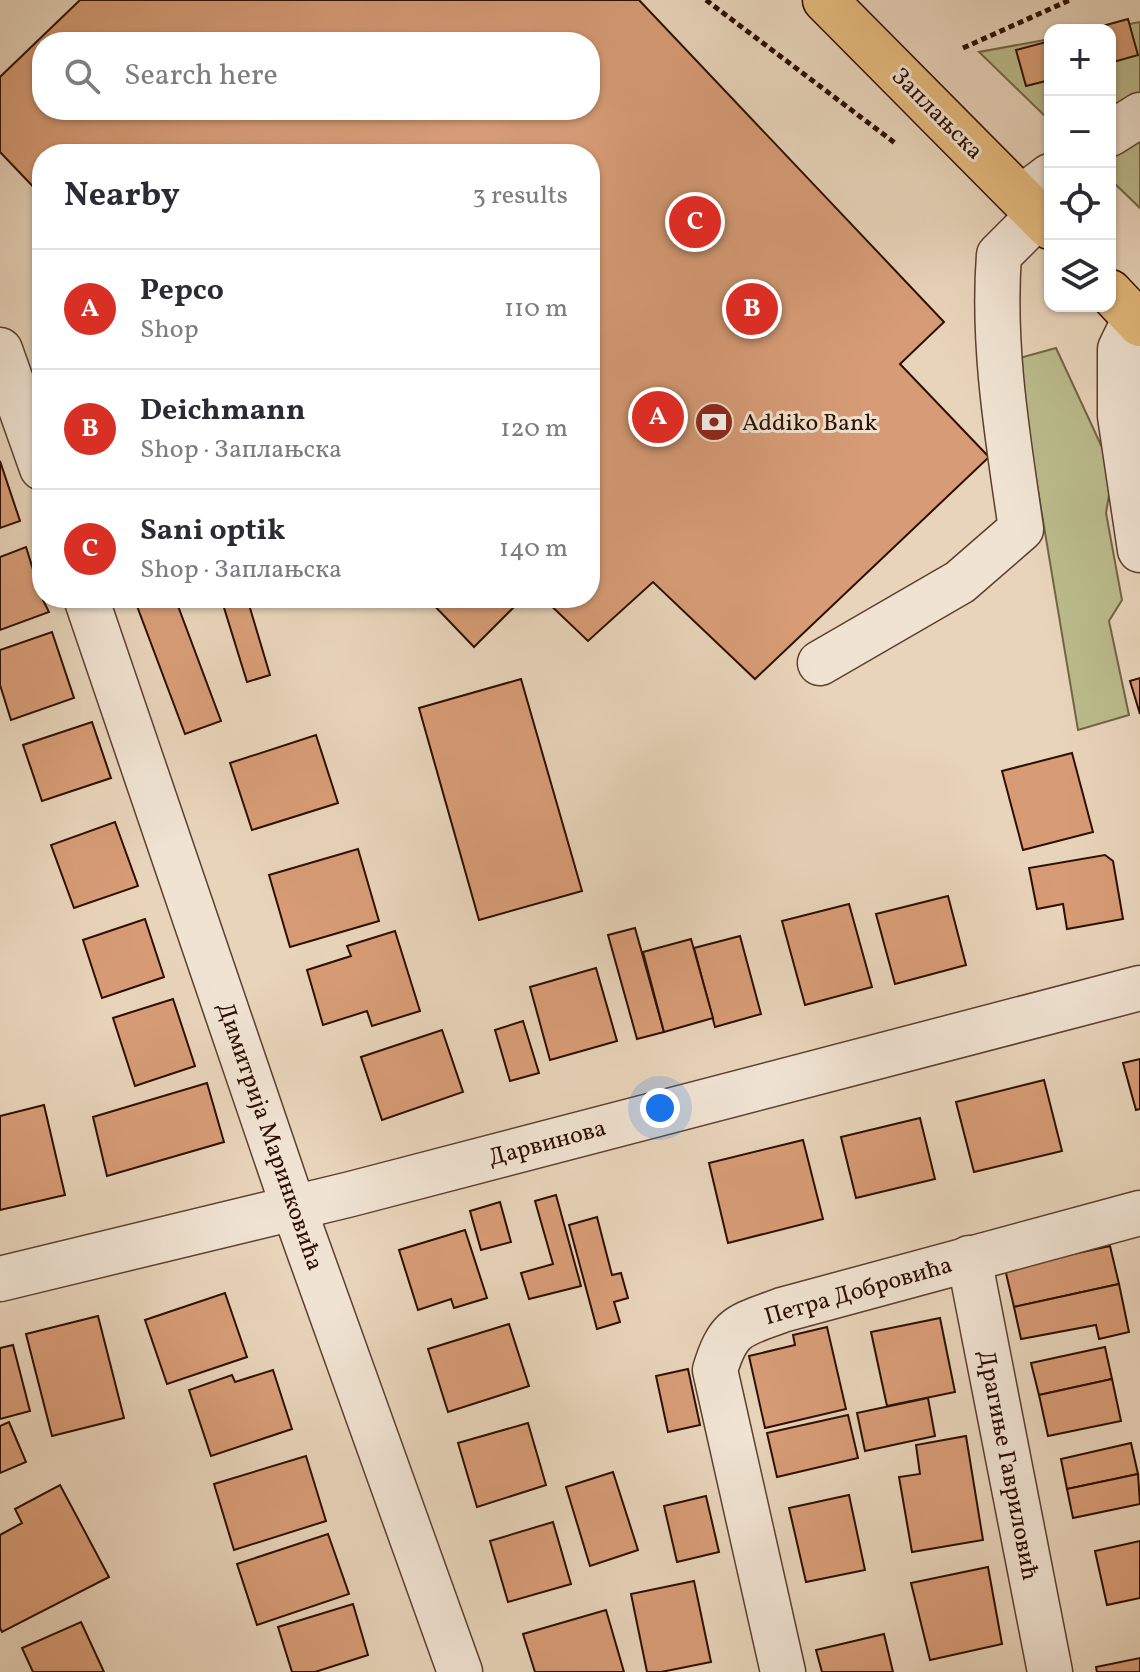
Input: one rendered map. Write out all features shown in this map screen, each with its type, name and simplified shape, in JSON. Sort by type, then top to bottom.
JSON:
[{"type":"main road","name":"Заплањска","points":[[825,0],[1040,204]]},
{"type":"street","points":[[1116,130],[1140,115]]},
{"type":"street","points":[[820,663],[960,582],[1021,529],[1001,392],[997,286],[999,255],[1040,204]]},
{"type":"street","points":[[1128,311],[1120,349],[1120,416],[1140,550]]},
{"type":"street","points":[[21,392],[32,432]]},
{"type":"street","name":"Димитрија Маринковића","points":[[89,608],[294,1209],[460,1672]]},
{"type":"street","name":"Дарвинова","points":[[0,1279],[294,1209],[1140,988]]},
{"type":"street","name":"Петра Добровића","points":[[783,1672],[715,1370],[722,1345],[739,1326],[782,1310],[1140,1213]]},
{"type":"street","name":"Драгиње Гавриловић","points":[[969,1258],[1050,1672]]},
{"type":"path","points":[[706,0],[895,143]]},
{"type":"path","points":[[963,48],[1070,0]]},
{"type":"green space","points":[[1140,22],[1140,208],[1116,185],[1116,27]]},
{"type":"green space","points":[[1044,40],[1044,115],[979,52]]},
{"type":"green space","points":[[1056,348],[1113,471],[1106,513],[1122,600],[1109,621],[1129,715],[1078,730],[1016,359]]},
{"type":"building","points":[[80,0],[639,0],[944,322],[900,364],[989,457],[755,679],[653,582],[588,641],[553,608],[600,608],[600,144],[32,144],[32,186],[0,152],[0,77],[32,46],[32,120],[600,120],[600,32],[47,32]]},
{"type":"building","points":[[1128,19],[1138,55],[1116,61],[1116,24],[1110,24]]},
{"type":"building","points":[[1044,43],[1044,82],[1026,86],[1016,50]]},
{"type":"building","points":[[0,461],[20,521],[0,528]]},
{"type":"building","points":[[26,547],[32,566],[32,608],[47,608],[49,612],[0,630],[0,557]]},
{"type":"building","points":[[138,608],[179,608],[221,721],[185,734]]},
{"type":"building","points":[[224,608],[250,608],[270,675],[247,682]]},
{"type":"building","points":[[437,608],[513,608],[474,647]]},
{"type":"building","points":[[52,632],[74,698],[11,720],[0,685],[0,650]]},
{"type":"building","points":[[1140,678],[1140,714],[1130,681]]},
{"type":"building","points":[[521,679],[582,891],[479,920],[419,708]]},
{"type":"building","points":[[92,722],[111,778],[42,801],[23,745]]},
{"type":"building","points":[[316,735],[338,803],[252,830],[230,763]]},
{"type":"building","points":[[1072,753],[1093,832],[1023,850],[1002,771]]},
{"type":"building","points":[[115,822],[138,886],[74,908],[51,845]]},
{"type":"building","points":[[358,849],[379,921],[290,947],[269,875]]},
{"type":"building","points":[[1105,855],[1113,861],[1123,919],[1067,929],[1063,904],[1037,909],[1029,868]]},
{"type":"building","points":[[948,896],[966,965],[895,984],[876,914]]},
{"type":"building","points":[[849,904],[872,987],[805,1005],[782,921]]},
{"type":"building","points":[[145,919],[164,977],[102,998],[83,940]]},
{"type":"building","points":[[635,928],[664,1032],[637,1039],[608,935]]},
{"type":"building","points":[[395,931],[420,1011],[372,1026],[367,1011],[323,1025],[307,970],[351,956],[347,946]]},
{"type":"building","points":[[740,936],[761,1014],[715,1027],[694,948]]},
{"type":"building","points":[[691,939],[713,1018],[664,1032],[643,952]]},
{"type":"building","points":[[596,968],[617,1041],[550,1060],[530,987]]},
{"type":"building","points":[[173,999],[195,1066],[135,1086],[113,1018]]},
{"type":"building","points":[[523,1021],[539,1073],[510,1081],[495,1030]]},
{"type":"building","points":[[442,1030],[463,1092],[382,1120],[361,1057]]},
{"type":"building","points":[[1140,1059],[1140,1109],[1136,1110],[1123,1063]]},
{"type":"building","points":[[1044,1080],[1062,1151],[974,1172],[956,1102]]},
{"type":"building","points":[[207,1083],[224,1142],[107,1176],[93,1117]]},
{"type":"building","points":[[44,1105],[65,1195],[0,1210],[0,1116]]},
{"type":"building","points":[[920,1118],[935,1179],[856,1198],[841,1137]]},
{"type":"building","points":[[803,1140],[823,1219],[728,1243],[709,1163]]},
{"type":"building","points":[[556,1195],[581,1286],[529,1299],[521,1273],[553,1264],[535,1201]]},
{"type":"building","points":[[500,1202],[511,1242],[481,1250],[470,1211]]},
{"type":"building","points":[[597,1217],[612,1275],[621,1273],[628,1298],[614,1302],[620,1322],[597,1329],[569,1225]]},
{"type":"building","points":[[465,1230],[487,1298],[454,1308],[451,1299],[418,1310],[399,1250]]},
{"type":"building","points":[[1110,1246],[1119,1284],[1014,1307],[1005,1269]]},
{"type":"building","points":[[1119,1284],[1129,1332],[1099,1339],[1096,1325],[1021,1339],[1014,1307]]},
{"type":"building","points":[[225,1293],[247,1357],[167,1384],[145,1320]]},
{"type":"building","points":[[98,1316],[124,1418],[52,1436],[26,1334]]},
{"type":"building","points":[[940,1318],[955,1392],[887,1406],[871,1332]]},
{"type":"building","points":[[509,1324],[529,1386],[448,1412],[428,1349]]},
{"type":"building","points":[[827,1327],[846,1409],[765,1428],[749,1356],[795,1345],[793,1335]]},
{"type":"building","points":[[13,1345],[30,1411],[0,1419],[0,1348]]},
{"type":"building","points":[[1105,1347],[1112,1379],[1039,1395],[1031,1363]]},
{"type":"building","points":[[688,1369],[700,1425],[668,1432],[656,1376]]},
{"type":"building","points":[[273,1370],[292,1429],[211,1456],[189,1390],[232,1375],[235,1382]]},
{"type":"building","points":[[1112,1379],[1121,1421],[1048,1436],[1039,1395]]},
{"type":"building","points":[[928,1398],[935,1436],[865,1451],[857,1413]]},
{"type":"building","points":[[848,1415],[858,1458],[777,1477],[767,1433]]},
{"type":"building","points":[[9,1422],[26,1462],[0,1473],[0,1426]]},
{"type":"building","points":[[528,1423],[546,1485],[477,1507],[458,1443]]},
{"type":"building","points":[[966,1436],[983,1540],[912,1552],[899,1477],[920,1474],[916,1445]]},
{"type":"building","points":[[1131,1443],[1138,1474],[1067,1489],[1061,1459]]},
{"type":"building","points":[[306,1456],[326,1521],[234,1550],[214,1484]]},
{"type":"building","points":[[613,1472],[638,1550],[590,1566],[566,1487]]},
{"type":"building","points":[[1138,1474],[1140,1504],[1073,1518],[1067,1489]]},
{"type":"building","points":[[60,1485],[109,1577],[2,1632],[0,1535],[22,1523],[15,1509]]},
{"type":"building","points":[[849,1495],[865,1570],[806,1582],[789,1508]]},
{"type":"building","points":[[706,1496],[719,1552],[677,1562],[664,1506]]},
{"type":"building","points":[[553,1522],[571,1584],[508,1602],[490,1541]]},
{"type":"building","points":[[328,1534],[349,1594],[257,1625],[237,1564]]},
{"type":"building","points":[[1140,1541],[1140,1598],[1107,1605],[1095,1551]]},
{"type":"building","points":[[988,1567],[1002,1644],[930,1660],[911,1583]]},
{"type":"building","points":[[694,1581],[711,1662],[647,1672],[631,1594]]},
{"type":"building","points":[[353,1604],[368,1655],[315,1672],[292,1672],[278,1627]]},
{"type":"building","points":[[606,1610],[624,1672],[535,1672],[523,1634]]},
{"type":"building","points":[[81,1622],[104,1672],[33,1672],[22,1648]]},
{"type":"building","points":[[884,1634],[893,1672],[822,1672],[816,1650]]},
{"type":"building","points":[[1140,1658],[1140,1672],[1097,1672],[1096,1667]]},
{"type":"place","name":"Sani optik","points":[[695,222]]},
{"type":"place","name":"Deichmann","points":[[752,309]]},
{"type":"place","name":"Pepco","points":[[658,417]]},
{"type":"place","name":"Addiko Bank","points":[[714,422]]}]
